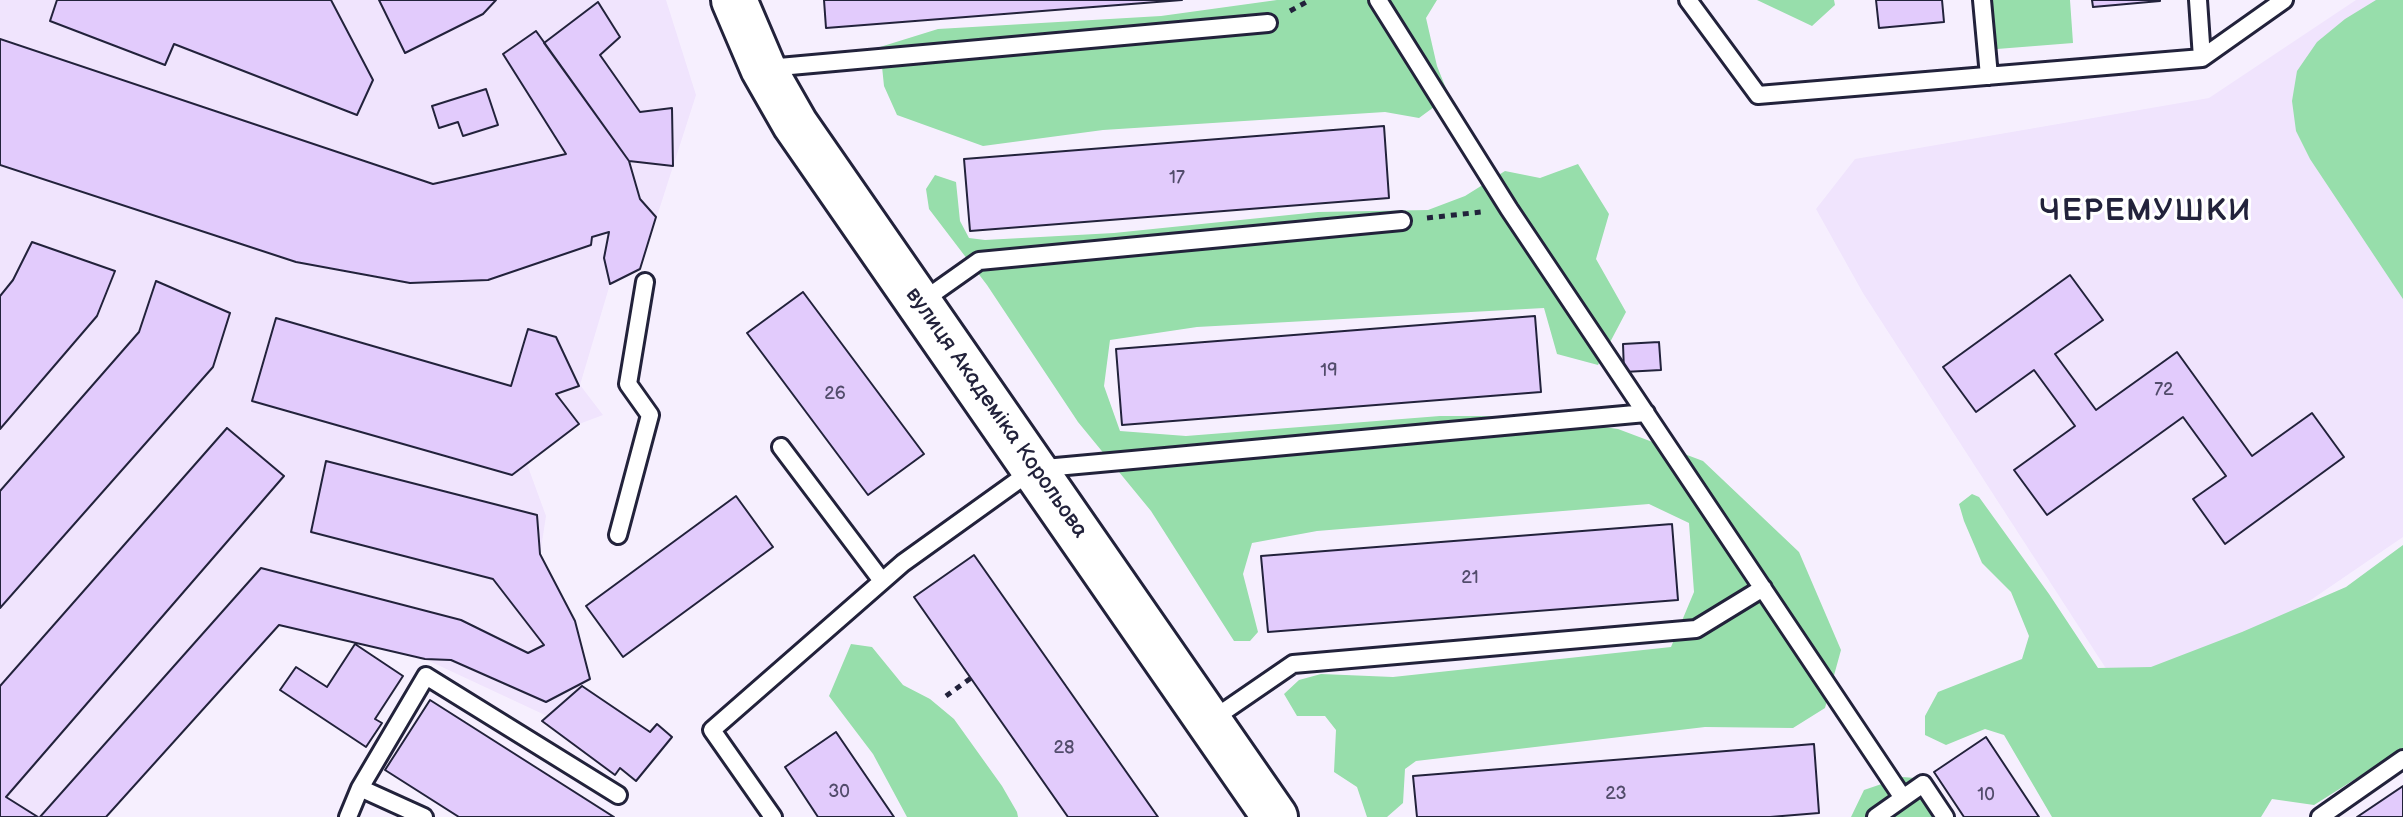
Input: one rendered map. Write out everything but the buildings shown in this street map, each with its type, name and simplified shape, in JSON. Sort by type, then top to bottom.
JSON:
[{"type":"street","name":"вулиця Академіка Корольова","points":[[734,0],[763,68],[795,124],[1275,817]]},
{"type":"lane","points":[[1378,0],[1509,209],[1903,798]]},
{"type":"lane","points":[[1688,0],[1758,95],[2202,58],[2284,0]]},
{"type":"lane","points":[[1982,0],[1989,76]]},
{"type":"lane","points":[[2198,0],[2202,58]]},
{"type":"lane","points":[[763,68],[1268,23]]},
{"type":"lane","points":[[919,303],[979,261],[1402,221]]},
{"type":"lane","points":[[618,535],[650,415],[628,384],[645,282]]},
{"type":"lane","points":[[773,817],[712,730],[903,563],[1034,469],[1646,413]]},
{"type":"lane","points":[[781,447],[882,581]]},
{"type":"lane","points":[[1209,721],[1293,664],[1696,629],[1763,588]]},
{"type":"lane","points":[[348,817],[360,788],[426,676],[618,795]]},
{"type":"lane","points":[[2320,817],[2403,759]]},
{"type":"lane","points":[[1876,817],[1923,784],[1945,817]]},
{"type":"lane","points":[[360,788],[424,817]]},
{"type":"path","points":[[1402,221],[1509,209]]},
{"type":"path","points":[[946,696],[971,678]]},
{"type":"shaded area","points":[[0,0],[666,0],[696,95],[640,269],[610,284],[580,385],[603,415],[579,424],[527,464],[546,516],[540,555],[575,621],[590,679],[547,716],[425,659],[279,625],[106,817],[0,817]]},
{"type":"shaded area","points":[[2356,0],[2403,0],[2403,537],[2138,718],[1863,293],[1816,209],[1855,159],[2209,98]]},
{"type":"green space","points":[[1277,0],[1437,0],[1426,18],[1437,66],[1449,96],[1419,118],[1385,112],[1103,130],[983,146],[897,115],[884,86],[880,47],[938,29],[1161,16]]},
{"type":"green space","points":[[1757,0],[1834,0],[1835,5],[1812,26]]},
{"type":"green space","points":[[1992,0],[2070,0],[2073,43],[1997,49]]},
{"type":"green space","points":[[2376,0],[2403,0],[2403,299],[2310,159],[2296,131],[2292,101],[2297,71],[2317,42],[2345,19]]},
{"type":"green space","points":[[1578,164],[1609,214],[1596,259],[1626,312],[1598,365],[1557,354],[1544,308],[1197,327],[1110,340],[1104,386],[1120,431],[1186,436],[1440,416],[1526,416],[1618,429],[1703,461],[1799,552],[1841,650],[1825,708],[1793,728],[1705,727],[1416,761],[1405,769],[1403,803],[1387,817],[1367,817],[1357,787],[1334,772],[1336,730],[1325,716],[1297,716],[1284,694],[1299,680],[1321,674],[1393,677],[1671,647],[1694,592],[1689,523],[1649,504],[1317,531],[1252,543],[1243,574],[1258,632],[1250,641],[1234,641],[1151,511],[1078,422],[987,285],[929,209],[926,189],[935,175],[956,182],[960,221],[969,238],[985,240],[1114,233],[1318,212],[1428,210],[1465,196],[1505,171],[1540,178]]},
{"type":"green space","points":[[1972,494],[1979,497],[2098,668],[2151,667],[2242,632],[2346,587],[2403,545],[2403,749],[2314,805],[2272,799],[2261,817],[2052,817],[2004,735],[1985,729],[1946,745],[1925,735],[1925,716],[1938,692],[2022,659],[2029,636],[2011,592],[1982,563],[1964,521],[1959,504]]},
{"type":"green space","points":[[851,644],[872,647],[903,685],[930,699],[954,719],[1002,786],[1018,817],[907,817],[873,754],[829,696]]},
{"type":"green space","points":[[1902,777],[1929,779],[1956,817],[1851,817],[1864,790]]},
{"type":"district","name":"ЧЕРЕМУШКИ","points":[[2146,212]]}]
